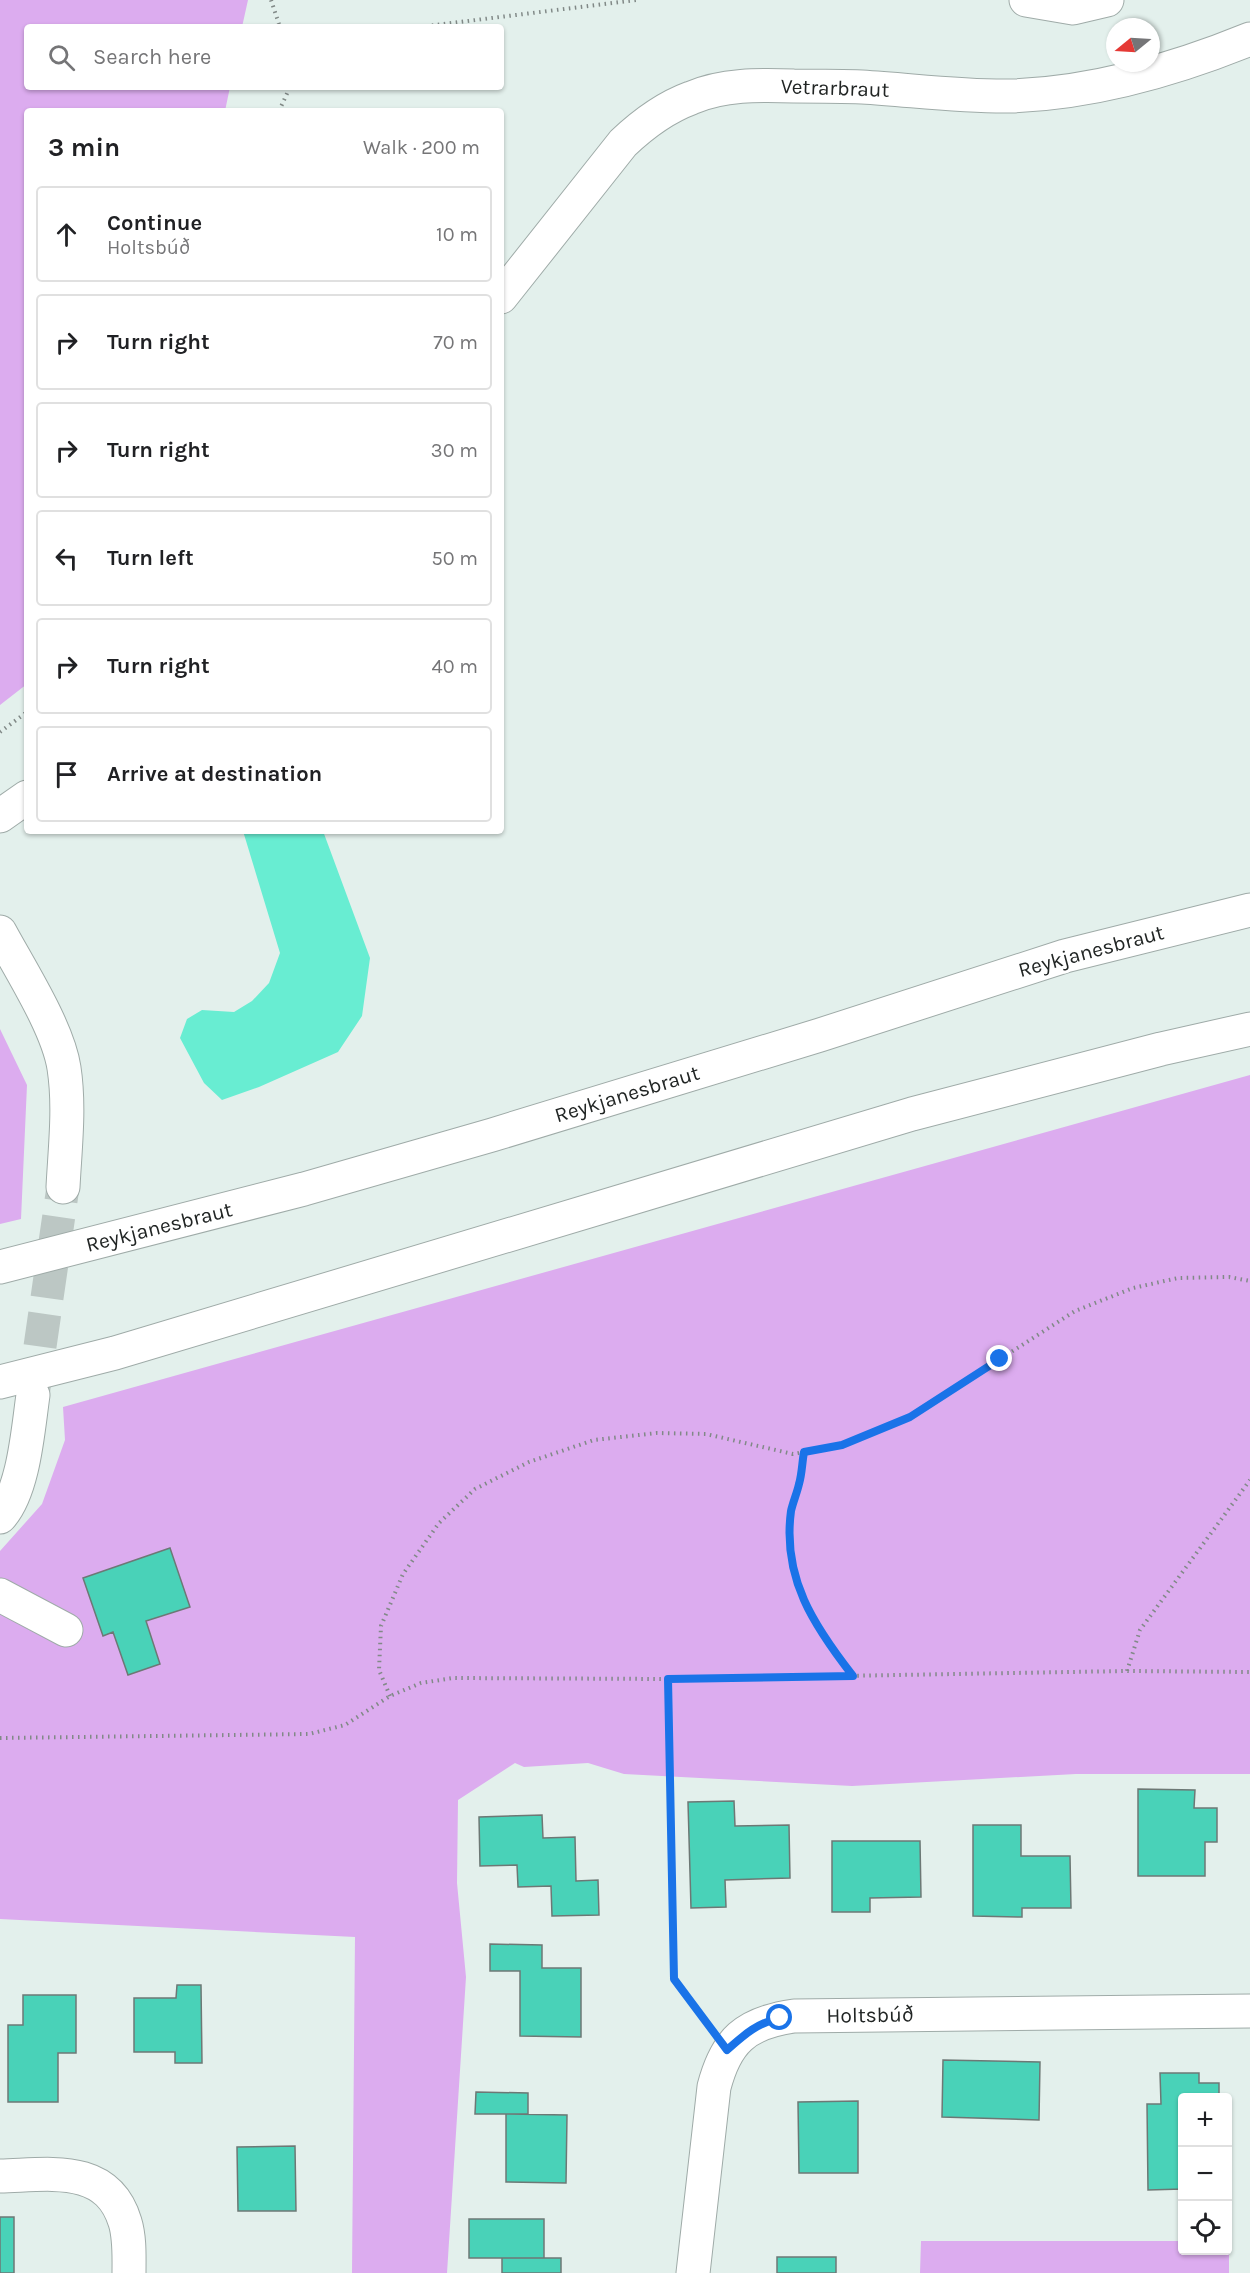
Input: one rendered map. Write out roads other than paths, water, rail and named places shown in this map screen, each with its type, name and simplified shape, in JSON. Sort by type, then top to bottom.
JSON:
[{"type":"main road","points":[[1026,0],[1072,8],[1107,0]]},
{"type":"main road","name":"Vetrarbraut","points":[[504,293],[623,143],[644,124],[691,97],[714,90],[762,85],[861,87],[965,96],[1013,96],[1061,92],[1108,85],[1155,74],[1207,57],[1250,39]]},
{"type":"main road","points":[[0,816],[24,799]]},
{"type":"main road","name":"Reykjanesbraut","points":[[0,1267],[215,1213],[426,1154],[820,1035],[1065,956],[1250,910]]},
{"type":"main road","points":[[0,932],[56,1038],[64,1066],[67,1098],[63,1187]]},
{"type":"main road","points":[[0,1382],[115,1353],[912,1114],[1161,1049],[1250,1029]]},
{"type":"main road","points":[[0,1517],[6,1510],[22,1469],[33,1395]]},
{"type":"main road","points":[[0,1595],[66,1630]]},
{"type":"main road","name":"Holtsbúð","points":[[693,2273],[714,2087],[727,2050],[750,2029],[766,2021],[794,2016],[1250,2011]]},
{"type":"main road","points":[[0,2176],[57,2175],[81,2177],[98,2183],[118,2206],[125,2223],[129,2273]]},
{"type":"tunnel","points":[[33,1395],[63,1187]]}]
